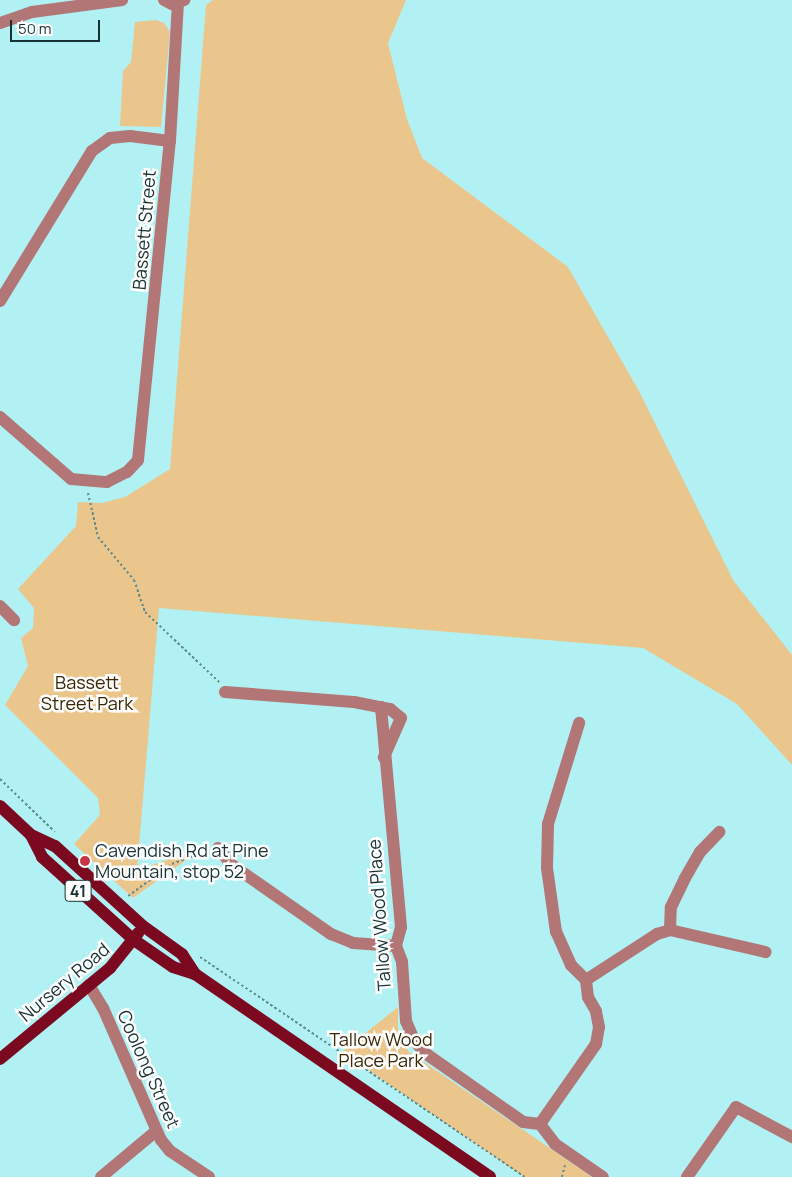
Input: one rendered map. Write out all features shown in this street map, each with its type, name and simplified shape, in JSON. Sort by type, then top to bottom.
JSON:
[{"type":"main road","name":"41","points":[[0,806],[31,835],[55,846],[143,926],[182,954],[196,974]]},
{"type":"main road","name":"41","points":[[31,835],[42,857],[134,940],[173,967],[196,974],[490,1177]]},
{"type":"main road","name":"Nursery Road","points":[[0,1059],[116,962],[143,926]]},
{"type":"street","points":[[0,23],[32,12],[122,0]]},
{"type":"street","points":[[164,0],[181,2]]},
{"type":"street","name":"Bassett Street","points":[[88,482],[107,482],[127,472],[138,460],[170,141],[181,2]]},
{"type":"street","points":[[0,301],[92,151],[110,138],[130,136],[170,141]]},
{"type":"street","points":[[0,417],[55,468],[71,479],[88,482]]},
{"type":"street","points":[[0,606],[14,620]]},
{"type":"street","name":"Tallow Wood Place","points":[[225,692],[381,707],[397,713],[401,718],[383,759]]},
{"type":"street","name":"Tallow Wood Place","points":[[381,707],[383,759],[401,926],[396,946],[402,962],[406,1021],[414,1040],[425,1053],[522,1122],[540,1124]]},
{"type":"street","points":[[579,722],[548,824],[546,847],[556,932],[571,965],[586,980],[588,997],[596,1011],[599,1027],[596,1044],[540,1124],[555,1144],[603,1177]]},
{"type":"street","points":[[670,930],[671,907],[685,878],[700,852],[718,832]]},
{"type":"street","points":[[218,848],[232,865],[331,934],[353,943],[396,946]]},
{"type":"street","points":[[586,980],[656,934],[670,930],[765,952]]},
{"type":"street","name":"Coolong Street","points":[[89,986],[103,1008],[156,1131],[170,1151],[209,1177]]},
{"type":"street","points":[[687,1177],[736,1107],[792,1137]]},
{"type":"street","points":[[101,1177],[156,1131]]},
{"type":"path","points":[[88,482],[88,501],[98,537],[134,580],[145,612],[207,674],[217,678],[225,692]]},
{"type":"path","points":[[133,901],[128,896],[172,864],[218,848]]},
{"type":"path","points":[[195,954],[525,1177]]},
{"type":"green space","name":"Bassett Street Park","points":[[213,0],[406,0],[388,43],[407,119],[422,158],[568,267],[639,391],[733,580],[792,655],[792,765],[737,704],[643,648],[159,608],[137,870],[203,848],[133,898],[74,844],[100,815],[98,798],[5,705],[28,666],[21,638],[33,628],[34,608],[18,589],[76,526],[78,502],[102,503],[125,497],[170,469],[206,5]]},
{"type":"green space","points":[[156,20],[164,23],[170,32],[161,127],[120,126],[123,71],[131,62],[135,22]]},
{"type":"green space","name":"Tallow Wood Place Park","points":[[398,1007],[398,1029],[409,1052],[592,1177],[524,1177],[342,1052]]},
{"type":"place","name":"Cavendish Rd at Pine Mountain, stop 52","points":[[85,861]]}]
